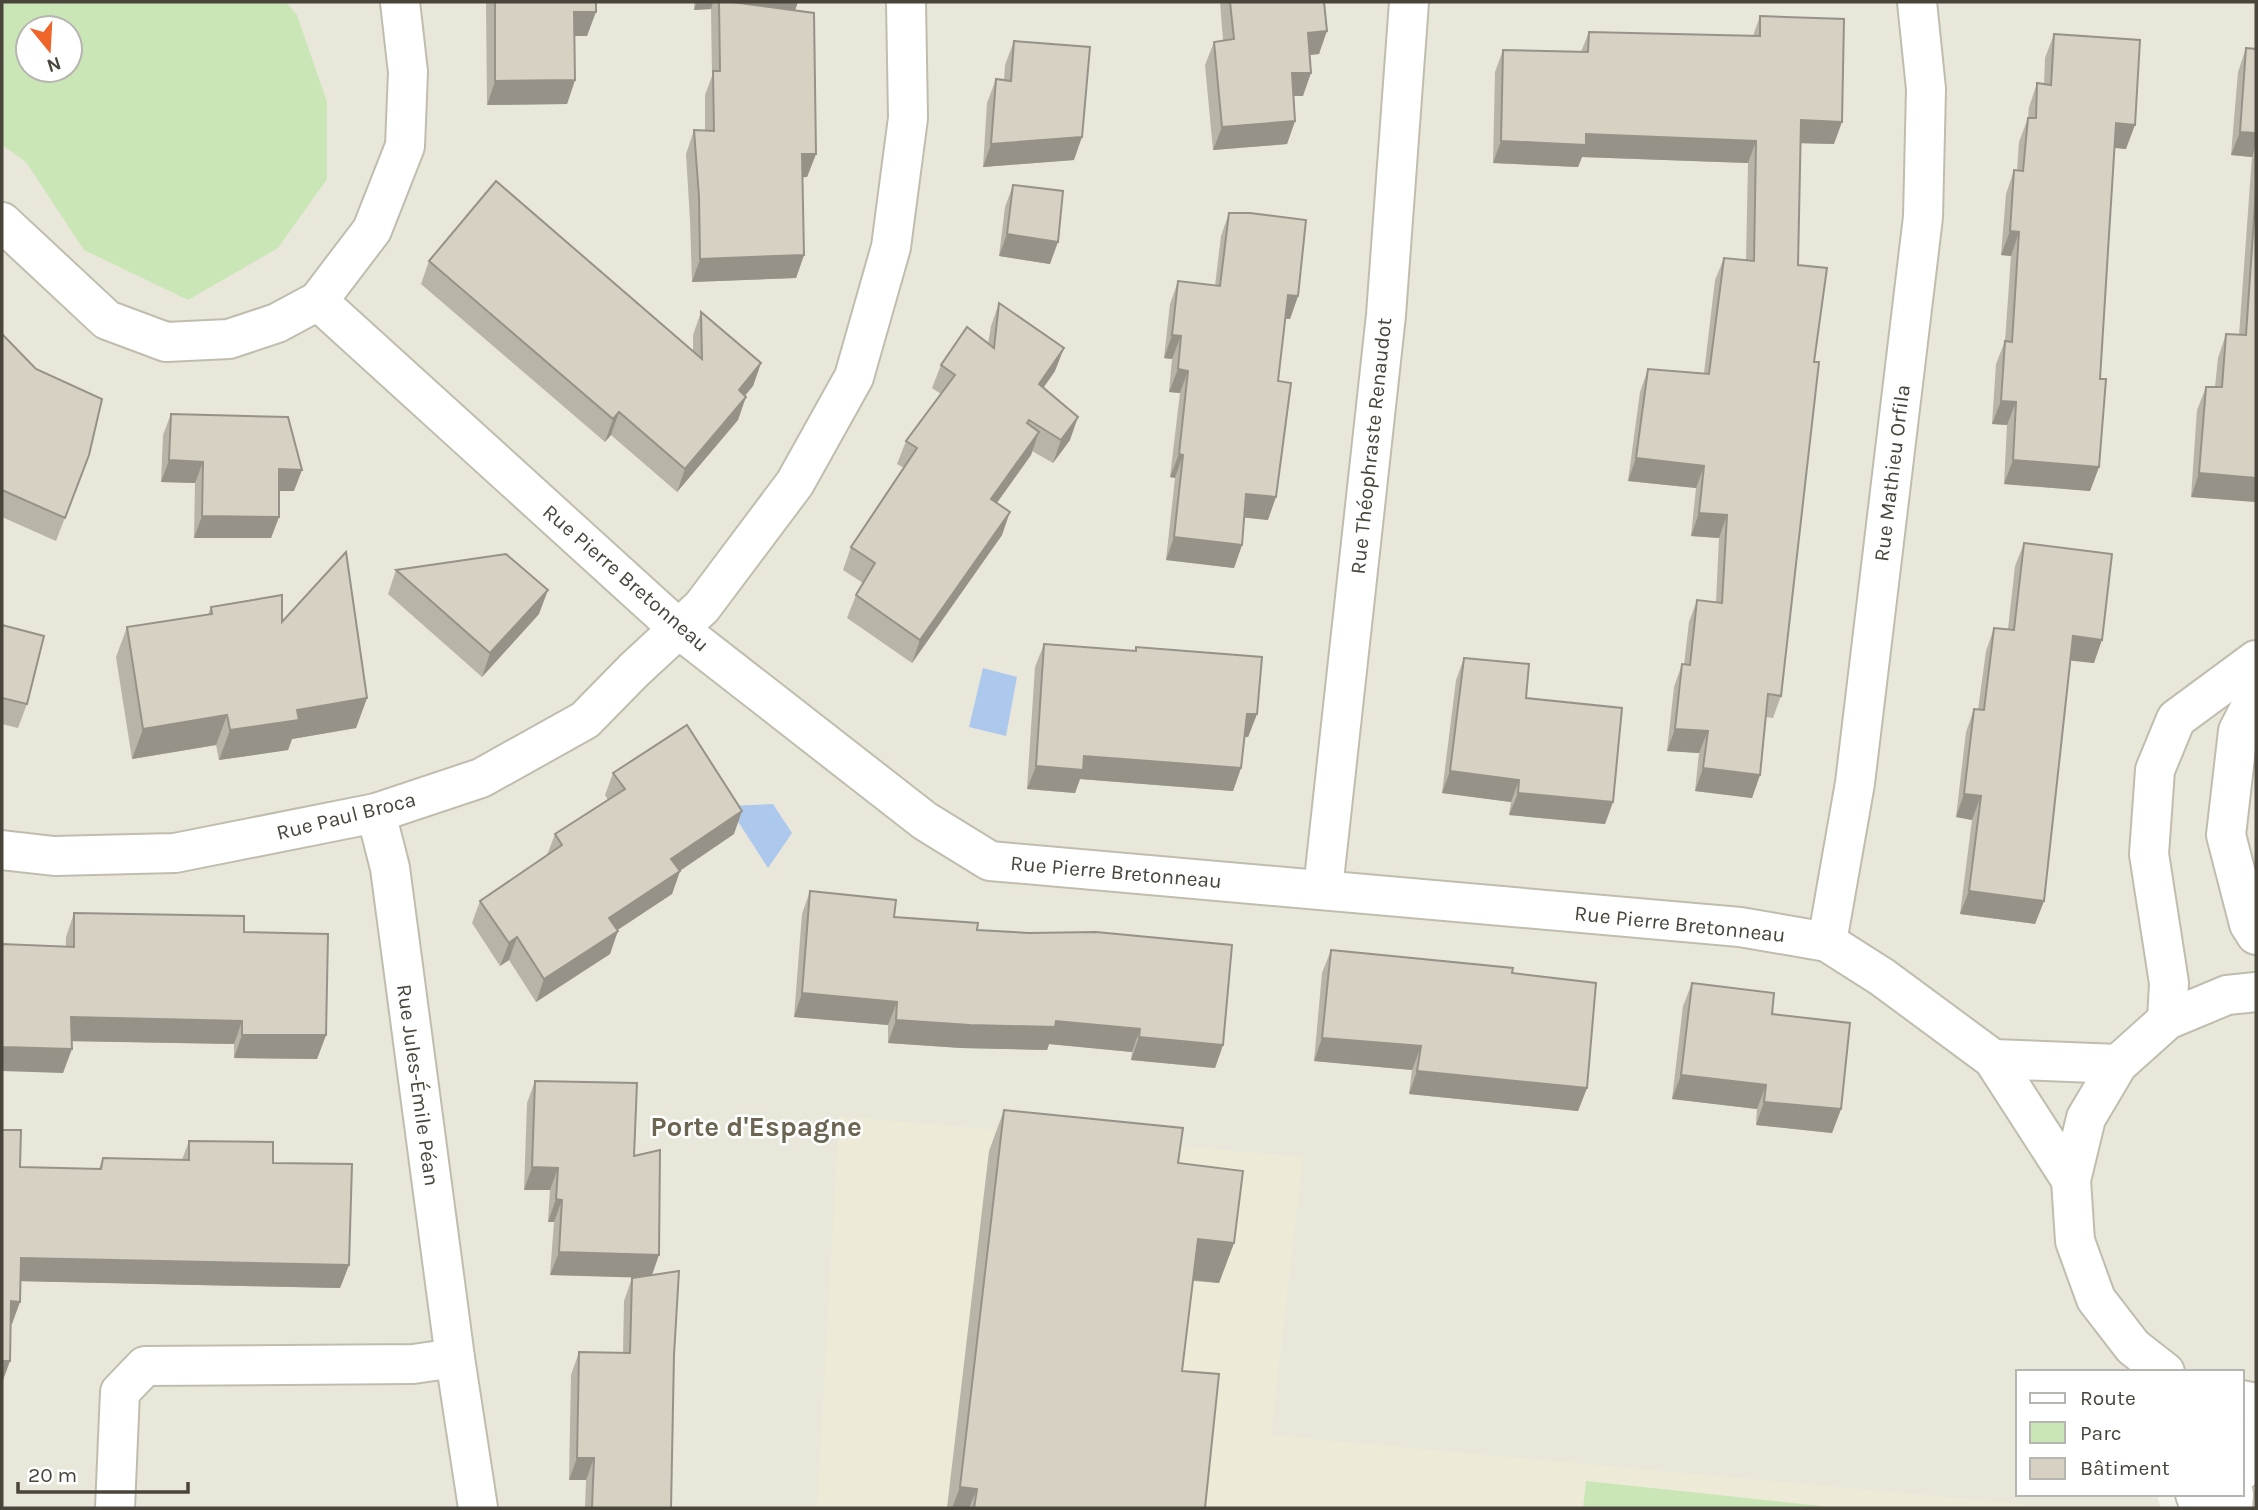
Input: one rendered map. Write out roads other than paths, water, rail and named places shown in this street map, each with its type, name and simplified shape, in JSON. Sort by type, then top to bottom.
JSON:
[{"type":"street","points":[[2,222],[107,320],[166,342],[229,339],[277,323],[318,301],[372,230],[404,146],[408,72],[400,2]]},
{"type":"street","name":"Rue Paul Broca","points":[[2,850],[54,856],[175,853],[376,813],[481,778],[585,720],[702,607],[795,482],[854,377],[891,247],[908,118],[906,2]]},
{"type":"street","name":"Rue Théophraste Renaudot","points":[[1324,889],[1386,315],[1409,2]]},
{"type":"street","name":"Rue Mathieu Orfila","points":[[1827,942],[1855,783],[1923,217],[1926,89],[1917,2]]},
{"type":"street","name":"Rue Pierre Bretonneau","points":[[318,301],[680,629],[925,821],[990,861],[1740,927],[1827,942],[1882,976],[1993,1059],[2071,1180]]},
{"type":"street","points":[[2168,1020],[2169,983],[2150,854],[2155,770],[2176,719],[2256,660]]},
{"type":"street","points":[[2256,696],[2238,732],[2226,835],[2249,924],[2256,935]]},
{"type":"street","name":"Rue Jules-Émile Péan","points":[[376,813],[390,868],[454,1358],[478,1508]]},
{"type":"street","points":[[2161,1370],[2138,1359],[2096,1299],[2075,1241],[2071,1180],[2085,1118],[2118,1064],[2168,1020],[2227,995],[2256,992]]},
{"type":"street","points":[[1993,1059],[2118,1064]]},
{"type":"street","points":[[114,1508],[120,1392],[145,1366],[413,1364],[454,1358]]},
{"type":"street","points":[[2244,1466],[2256,1436]]},
{"type":"water","points":[[983,668],[1017,677],[1006,736],[969,727]]},
{"type":"water","points":[[773,804],[792,833],[768,868],[728,806]]},
{"type":"district","name":"Porte d'Espagne","points":[[756,1126]]}]
